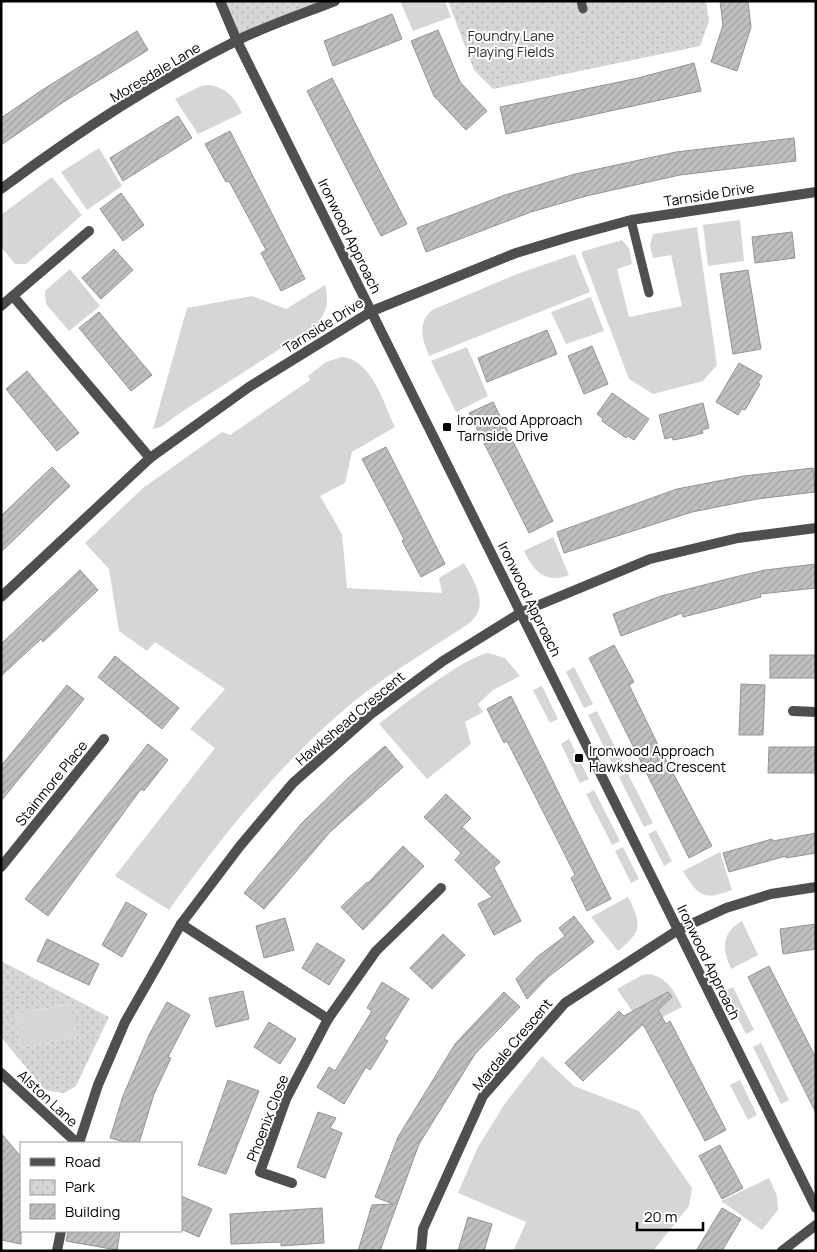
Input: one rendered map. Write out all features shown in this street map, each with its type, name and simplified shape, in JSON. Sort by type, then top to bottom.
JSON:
[{"type":"street","name":"Ironwood Approach","points":[[220,1],[237,40],[816,1208]]},
{"type":"street","name":"Moresdale Lane","points":[[1,189],[42,159],[149,90],[237,40],[335,1]]},
{"type":"street","name":"Tarnside Drive","points":[[1,597],[150,458],[249,388],[372,311],[516,253],[631,220],[816,192]]},
{"type":"street","points":[[1,306],[89,232]]},
{"type":"street","points":[[13,296],[150,458]]},
{"type":"street","name":"Hawkshead Crescent","points":[[78,1142],[98,1086],[125,1022],[181,924],[240,846],[294,783],[380,708],[443,660],[522,612],[650,560],[738,538],[816,528]]},
{"type":"street","points":[[793,711],[816,712]]},
{"type":"street","name":"Stainmore Place","points":[[1,867],[104,739]]},
{"type":"street","name":"Mardale Crescent","points":[[421,1251],[423,1229],[483,1096],[565,1003],[678,930],[726,908],[771,894],[816,887]]},
{"type":"street","name":"Phoenix Close","points":[[292,1183],[260,1172],[286,1099],[328,1019],[376,951],[441,888]]},
{"type":"street","points":[[181,924],[328,1019]]},
{"type":"street","name":"Alston Lane","points":[[1,1073],[77,1142]]},
{"type":"street","points":[[782,1251],[816,1225]]},
{"type":"street","points":[[58,1251],[62,1232]]},
{"type":"lane","points":[[631,220],[649,293]]},
{"type":"green space","points":[[220,1],[335,1],[237,41]]},
{"type":"green space","points":[[400,1],[445,1],[451,17],[413,31]]},
{"type":"green space","name":"Foundry Lane Playing Fields","points":[[448,1],[706,1],[709,21],[700,46],[493,89],[474,70]]},
{"type":"green space","points":[[209,85],[221,88],[229,94],[242,113],[198,134],[175,99],[201,86]]},
{"type":"green space","points":[[99,148],[122,186],[87,210],[61,172]]},
{"type":"green space","points":[[52,177],[82,215],[26,264],[15,264],[1,247],[1,215]]},
{"type":"green space","points":[[740,220],[744,261],[708,266],[703,225]]},
{"type":"green space","points":[[697,227],[717,365],[703,381],[653,394],[629,379],[581,252],[622,240],[629,248],[632,264],[617,269],[629,317],[682,306],[671,255],[653,258],[650,245],[653,234]]},
{"type":"green space","points":[[575,254],[590,292],[429,356],[422,332],[424,321],[432,310],[517,274]]},
{"type":"green space","points":[[70,269],[100,306],[69,331],[46,304],[45,291]]},
{"type":"green space","points":[[325,285],[326,308],[314,327],[161,427],[153,429],[187,308],[252,296],[286,309]]},
{"type":"green space","points":[[591,297],[604,331],[566,344],[551,312]]},
{"type":"green space","points":[[467,347],[488,396],[456,412],[431,361]]},
{"type":"green space","points":[[342,357],[352,360],[369,374],[381,395],[395,427],[352,452],[345,483],[320,496],[342,534],[347,588],[442,593],[439,578],[464,563],[473,578],[479,594],[479,610],[468,624],[394,672],[352,703],[301,750],[232,827],[169,910],[115,876],[215,748],[190,729],[225,689],[155,642],[147,651],[119,631],[109,569],[85,543],[143,488],[222,432],[230,435],[310,380],[308,376],[326,362]]},
{"type":"green space","points":[[553,537],[569,575],[554,578],[541,574],[536,570],[524,551]]},
{"type":"green space","points":[[488,653],[505,658],[520,676],[493,690],[478,704],[483,712],[465,722],[471,744],[427,779],[379,724],[448,673]]},
{"type":"green space","points":[[574,667],[593,704],[584,708],[566,672]]},
{"type":"green space","points":[[542,686],[558,719],[550,723],[533,690]]},
{"type":"green space","points":[[597,711],[624,765],[615,769],[588,715]]},
{"type":"green space","points":[[569,739],[589,779],[580,783],[561,744]]},
{"type":"green space","points":[[627,772],[653,823],[644,827],[619,777]]},
{"type":"green space","points":[[594,790],[620,841],[612,845],[586,794]]},
{"type":"green space","points":[[656,830],[672,861],[664,866],[648,834]]},
{"type":"green space","points":[[623,847],[639,879],[631,883],[615,851]]},
{"type":"green space","points":[[720,852],[732,890],[714,895],[702,894],[697,891],[683,871]]},
{"type":"green space","points":[[628,897],[636,914],[637,927],[632,938],[618,951],[591,917]]},
{"type":"green space","points":[[742,921],[758,955],[731,969],[726,955],[725,942],[730,931]]},
{"type":"green space","points":[[1,961],[109,1017],[76,1086],[64,1093],[49,1091],[43,1088],[1,1037]],"holes":[[[71,1004],[77,1037],[21,1047],[15,1014]]]},
{"type":"green space","points":[[650,974],[666,982],[682,1007],[643,1027],[617,989],[642,975]]},
{"type":"green space","points":[[733,987],[754,1030],[746,1034],[724,991]]},
{"type":"green space","points":[[72,1004],[77,1037],[21,1047],[15,1014]]},
{"type":"green space","points":[[761,1043],[789,1100],[781,1104],[753,1047]]},
{"type":"green space","points":[[542,1056],[574,1086],[639,1111],[692,1188],[689,1206],[653,1251],[514,1250],[526,1222],[458,1193],[478,1147],[506,1102]]},
{"type":"green space","points":[[740,1080],[757,1115],[748,1120],[730,1085]]},
{"type":"green space","points":[[769,1178],[777,1196],[778,1210],[762,1230],[721,1201]]},
{"type":"building","points":[[720,1],[748,1],[751,27],[737,71],[711,62],[723,25]]},
{"type":"building","points":[[392,14],[402,39],[333,66],[324,41]]},
{"type":"building","points":[[438,30],[460,82],[487,111],[466,130],[434,96],[411,41]]},
{"type":"building","points":[[137,31],[148,50],[65,101],[1,145],[1,118]]},
{"type":"building","points":[[694,63],[701,91],[506,134],[500,107],[638,78]]},
{"type":"building","points":[[332,78],[407,224],[381,236],[307,91]]},
{"type":"building","points":[[178,116],[192,138],[123,181],[110,158]]},
{"type":"building","points":[[230,131],[305,279],[281,291],[261,253],[266,250],[229,181],[226,182],[205,144]]},
{"type":"building","points":[[794,138],[796,161],[680,175],[586,196],[531,212],[426,252],[417,228],[505,195],[575,174],[676,152]]},
{"type":"building","points":[[121,193],[144,225],[123,241],[100,209]]},
{"type":"building","points":[[792,232],[795,258],[755,263],[752,237]]},
{"type":"building","points":[[114,249],[133,270],[101,299],[82,278]]},
{"type":"building","points":[[748,270],[761,349],[733,354],[720,274]]},
{"type":"building","points":[[99,312],[152,375],[131,391],[79,328]]},
{"type":"building","points":[[547,330],[557,354],[487,382],[478,358]]},
{"type":"building","points":[[592,346],[608,384],[584,394],[568,356]]},
{"type":"building","points":[[739,363],[762,376],[758,383],[760,384],[745,410],[742,409],[738,415],[716,402]]},
{"type":"building","points":[[27,371],[79,433],[57,451],[6,389]]},
{"type":"building","points":[[612,393],[649,419],[634,440],[628,436],[626,438],[602,421],[603,419],[597,414]]},
{"type":"building","points":[[493,402],[553,521],[529,533],[469,413]]},
{"type":"building","points":[[703,403],[709,428],[702,430],[703,433],[688,437],[673,440],[672,437],[665,439],[659,415]]},
{"type":"building","points":[[386,447],[445,564],[421,577],[402,541],[404,539],[362,459]]},
{"type":"building","points":[[52,467],[70,486],[1,552],[1,516]]},
{"type":"building","points":[[813,468],[815,492],[757,499],[692,512],[564,553],[557,532],[677,489],[744,476]]},
{"type":"building","points":[[816,564],[816,588],[760,594],[761,597],[683,617],[682,613],[621,636],[613,614],[661,596],[735,577],[765,570]]},
{"type":"building","points":[[80,570],[98,590],[43,642],[41,639],[1,676],[1,644]]},
{"type":"building","points":[[614,645],[634,682],[629,685],[658,745],[712,846],[689,858],[589,658]]},
{"type":"building","points":[[770,655],[816,655],[816,678],[770,678]]},
{"type":"building","points":[[115,656],[179,708],[162,729],[98,677]]},
{"type":"building","points":[[741,684],[765,685],[763,735],[739,735]]},
{"type":"building","points":[[67,685],[84,699],[1,801],[1,766]]},
{"type":"building","points":[[511,696],[611,899],[587,911],[571,878],[575,875],[507,741],[504,743],[487,709]]},
{"type":"building","points":[[148,744],[168,760],[144,791],[141,789],[48,916],[25,899]]},
{"type":"building","points":[[385,746],[403,767],[330,832],[264,909],[244,893],[301,824],[348,778]]},
{"type":"building","points":[[769,747],[816,747],[816,773],[768,773]]},
{"type":"building","points":[[446,794],[471,818],[462,827],[500,862],[494,868],[521,921],[494,935],[478,904],[492,897],[455,860],[461,853],[424,817]]},
{"type":"building","points":[[816,833],[816,853],[786,858],[786,856],[729,872],[723,853],[772,839],[773,841]]},
{"type":"building","points":[[403,846],[424,866],[363,930],[341,907],[368,883]]},
{"type":"building","points":[[126,902],[147,914],[122,957],[102,945]]},
{"type":"building","points":[[574,916],[594,942],[548,977],[527,999],[516,979],[537,957],[565,936],[559,928]]},
{"type":"building","points":[[285,918],[294,950],[264,958],[256,926]]},
{"type":"building","points":[[816,924],[816,949],[783,954],[780,929]]},
{"type":"building","points":[[443,934],[465,955],[432,989],[410,968]]},
{"type":"building","points":[[47,939],[99,964],[89,985],[37,961]]},
{"type":"building","points":[[317,943],[345,960],[329,985],[302,968]]},
{"type":"building","points":[[769,966],[816,1058],[816,1113],[748,977]]},
{"type":"building","points":[[382,982],[409,999],[384,1039],[388,1041],[370,1070],[366,1067],[344,1104],[317,1087],[329,1067],[335,1071],[372,1011],[367,1008]]},
{"type":"building","points":[[243,991],[249,1019],[216,1027],[209,998]]},
{"type":"building","points":[[504,992],[520,1007],[475,1054],[419,1144],[380,1251],[358,1251],[372,1205],[393,1204],[375,1197],[398,1137],[455,1044]]},
{"type":"building","points":[[668,992],[672,997],[658,1010],[666,1024],[670,1021],[726,1130],[705,1141],[643,1024],[583,1081],[565,1063],[619,1011],[624,1016]]},
{"type":"building","points":[[167,1002],[190,1015],[168,1057],[171,1058],[154,1094],[139,1142],[124,1142],[110,1138],[123,1096],[149,1035]]},
{"type":"building","points":[[269,1022],[296,1039],[280,1064],[254,1047]]},
{"type":"building","points":[[228,1080],[259,1091],[226,1174],[198,1165]]},
{"type":"building","points":[[318,1112],[336,1118],[330,1128],[342,1133],[325,1178],[297,1167]]},
{"type":"building","points":[[1,1133],[20,1156],[21,1244],[1,1240]]},
{"type":"building","points":[[720,1145],[743,1188],[722,1199],[699,1156]]},
{"type":"building","points":[[182,1196],[212,1209],[199,1237],[182,1229]]},
{"type":"building","points":[[322,1208],[324,1243],[281,1246],[281,1242],[231,1244],[230,1214]]},
{"type":"building","points":[[722,1208],[741,1219],[722,1251],[696,1251]]},
{"type":"building","points":[[468,1217],[492,1224],[484,1251],[458,1251]]},
{"type":"building","points":[[68,1232],[120,1232],[117,1250],[66,1241]]},
{"type":"place","name":"Ironwood Approach Tarnside Drive","points":[[447,427]]},
{"type":"place","name":"Ironwood Approach Hawkshead Crescent","points":[[579,758]]}]
